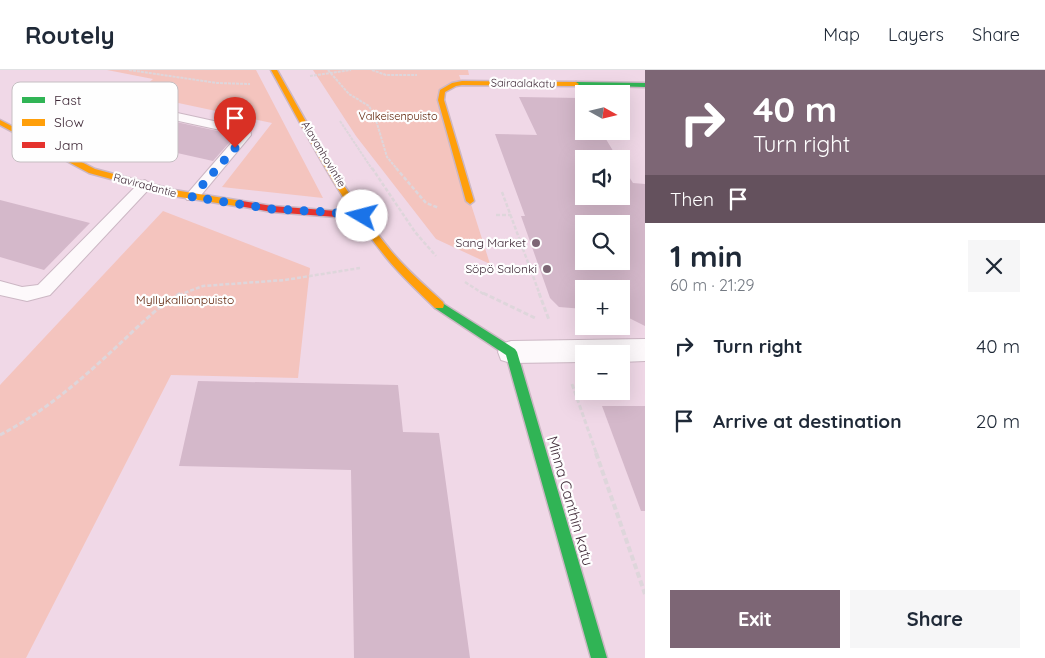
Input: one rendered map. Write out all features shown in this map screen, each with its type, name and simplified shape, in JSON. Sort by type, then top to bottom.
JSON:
[{"type":"street","name":"Alavanhovintie","points":[[274,70],[335,175],[400,268],[430,298],[466,325],[511,352]]},
{"type":"street","name":"Sairaalakatu","points":[[470,201],[440,100],[442,91],[454,84],[462,83],[645,85]]},
{"type":"street","name":"Raviradantie","points":[[0,122],[12,128]]},
{"type":"street","name":"Raviradantie","points":[[75,162],[92,171],[192,197],[272,209],[362,216]]},
{"type":"street","points":[[511,352],[645,350]]},
{"type":"street","name":"Minna Canthin katu","points":[[511,352],[599,658]]},
{"type":"lane","points":[[178,117],[245,132],[245,135],[192,197]]},
{"type":"lane","points":[[0,288],[20,296],[32,295],[44,290],[145,185]]},
{"type":"path","points":[[129,70],[235,85],[281,82]]},
{"type":"path","points":[[305,70],[314,84]]},
{"type":"path","points":[[309,76],[351,70]]},
{"type":"path","points":[[372,70],[386,75],[417,75]]},
{"type":"path","points":[[328,72],[350,94],[369,106],[376,120],[387,157],[426,203],[442,209]]},
{"type":"path","points":[[337,117],[415,232],[439,259]]},
{"type":"path","points":[[459,278],[492,299],[551,325],[499,184]]},
{"type":"path","points":[[493,215],[511,215]]},
{"type":"path","points":[[0,434],[10,430],[57,397],[99,363],[154,312],[184,292],[226,284],[274,281],[361,267]]},
{"type":"path","points":[[571,381],[645,594]]},
{"type":"green space","points":[[107,70],[256,70],[323,198],[222,187],[272,123],[178,103],[178,82],[150,82],[153,79]]},
{"type":"green space","name":"Valkeisenpuisto","points":[[313,70],[468,70],[469,75],[459,75],[462,83],[442,91],[470,201],[490,264],[436,239],[356,136]]},
{"type":"green space","name":"Myllykallionpuisto","points":[[163,211],[310,268],[298,378],[171,375],[26,658],[0,658],[0,385]]},
{"type":"building","points":[[519,97],[575,98],[575,140],[606,140],[613,150],[575,150],[575,205],[630,205],[630,178],[633,183],[645,184],[645,326],[630,318],[630,280],[575,280],[575,308],[559,307],[550,298],[521,216],[525,216],[495,134],[537,135]]},
{"type":"building","points":[[178,123],[236,135],[213,161],[178,153]]},
{"type":"building","points":[[0,200],[90,223],[44,270],[0,257]]},
{"type":"building","points":[[198,381],[398,385],[403,432],[439,433],[470,658],[354,658],[351,470],[179,466]]},
{"type":"building","points":[[602,406],[645,406],[645,511],[641,511]]},
{"type":"traffic: fast","points":[[576,84],[645,85]]},
{"type":"traffic: fast","points":[[439,305],[511,352],[599,658]]},
{"type":"traffic: slow","points":[[274,70],[327,164],[367,225],[413,281],[439,305]]},
{"type":"traffic: slow","points":[[470,201],[441,100],[442,91],[454,84],[462,83],[576,84]]},
{"type":"traffic: slow","points":[[0,122],[12,128]]},
{"type":"traffic: slow","points":[[75,162],[92,171],[174,193],[242,204]]},
{"type":"traffic: jam","points":[[242,204],[272,209],[362,216]]},
{"type":"place","name":"Sang Market","points":[[536,243]]},
{"type":"place","name":"Söpö Salonki","points":[[547,269]]},
{"type":"route","points":[[235,148],[192,197],[272,209],[362,216]]}]
